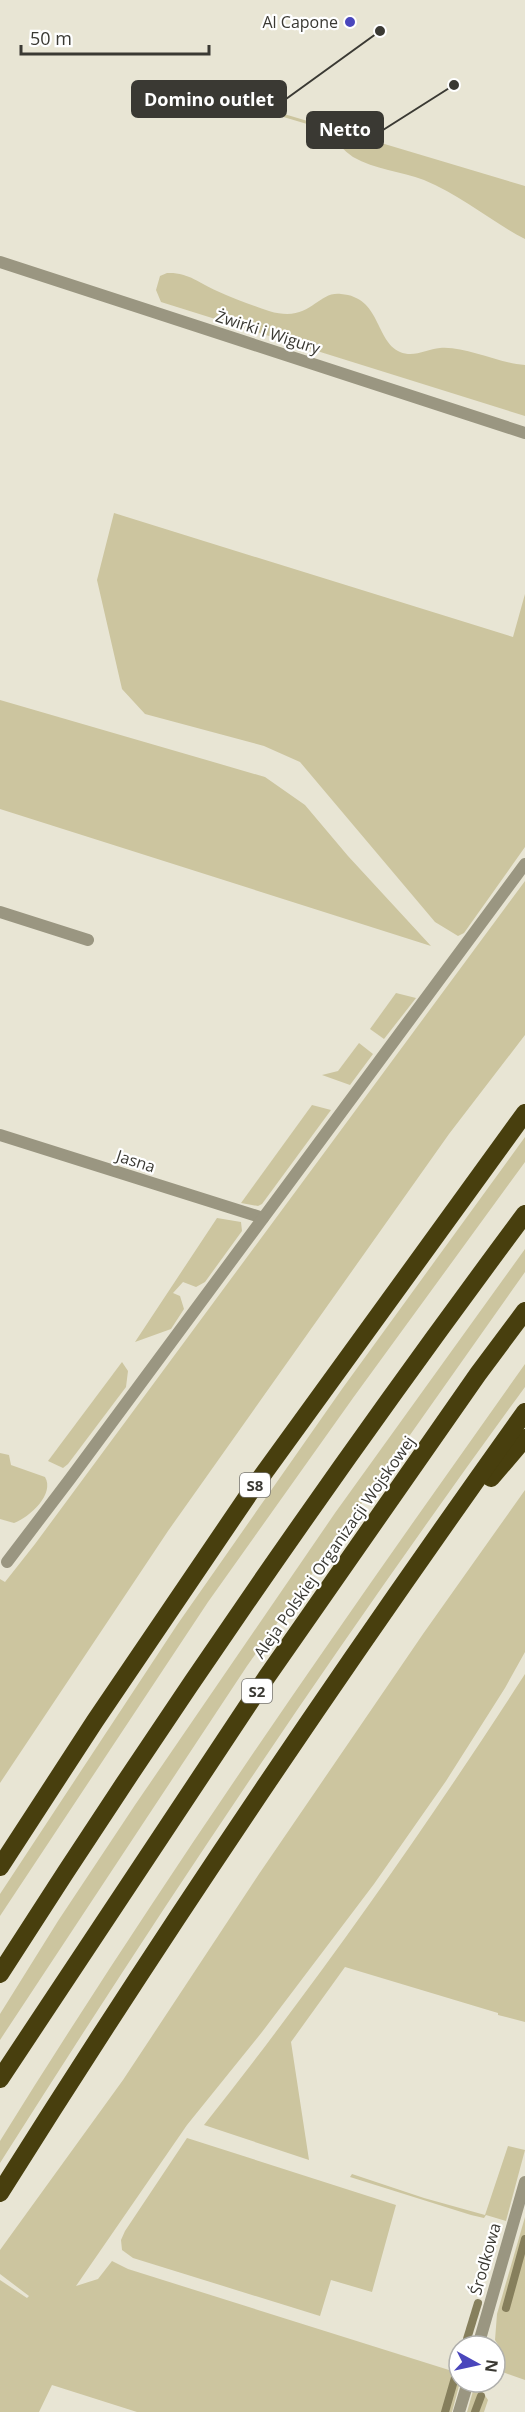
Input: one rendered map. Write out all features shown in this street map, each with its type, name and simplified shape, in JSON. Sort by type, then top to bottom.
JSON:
[{"type":"highway","name":"S8","points":[[0,1867],[95,1721],[245,1500],[525,1113]]},
{"type":"highway","points":[[0,1974],[211,1654],[314,1506],[525,1214]]},
{"type":"highway","name":"Aleja Polskiej Organizacji Wojskowej","points":[[0,2079],[266,1678],[525,1311]]},
{"type":"highway","points":[[0,2193],[231,1836],[417,1563],[525,1412]]},
{"type":"highway","points":[[417,1563],[525,1438]]},
{"type":"street","name":"Żwirki i Wigury","points":[[0,262],[525,433]]},
{"type":"street","points":[[7,1562],[525,864]]},
{"type":"street","points":[[0,912],[88,940]]},
{"type":"street","name":"Jasna","points":[[0,1135],[263,1218]]},
{"type":"street","name":"Środkowa","points":[[481,2334],[525,2182]]},
{"type":"street","points":[[459,2412],[464,2394]]},
{"type":"shaded area","points":[[184,84],[525,186],[525,239],[438,186],[415,177],[370,165],[353,157],[341,146],[334,132],[183,87]]},
{"type":"shaded area","points":[[167,273],[187,276],[236,299],[283,314],[304,311],[332,294],[354,297],[371,311],[392,346],[405,354],[450,348],[525,365],[525,416],[161,302],[156,290],[160,276]]},
{"type":"shaded area","points":[[114,513],[513,637],[525,594],[525,847],[464,933],[458,936],[435,922],[300,762],[264,746],[145,714],[122,689],[97,580]]},
{"type":"shaded area","points":[[0,700],[265,777],[305,805],[348,856],[431,946],[0,809]]},
{"type":"shaded area","points":[[525,881],[525,1035],[449,1134],[168,1531],[0,1783],[0,1579],[5,1582],[35,1544]]},
{"type":"shaded area","points":[[396,993],[416,998],[384,1039],[370,1029]]},
{"type":"shaded area","points":[[359,1043],[373,1054],[350,1085],[322,1075],[338,1071]]},
{"type":"shaded area","points":[[312,1105],[331,1110],[262,1204],[258,1206],[241,1203]]},
{"type":"shaded area","points":[[525,1137],[525,1162],[208,1602],[0,1916],[0,1894],[177,1625],[342,1389]]},
{"type":"shaded area","points":[[217,1218],[241,1222],[242,1231],[205,1282],[196,1287],[183,1282],[173,1293],[180,1296],[184,1309],[171,1329],[135,1342]]},
{"type":"shaded area","points":[[525,1249],[525,1272],[247,1666],[0,2040],[0,2014],[58,1921],[335,1513]]},
{"type":"shaded area","points":[[122,1362],[128,1371],[126,1387],[68,1464],[63,1468],[48,1461]]},
{"type":"shaded area","points":[[525,1364],[525,1387],[389,1577],[256,1771],[0,2163],[0,2141],[126,1943],[256,1748]]},
{"type":"shaded area","points":[[0,1453],[9,1455],[11,1465],[45,1477],[47,1484],[47,1491],[39,1504],[27,1516],[14,1523],[0,1519]]},
{"type":"shaded area","points":[[525,1490],[525,1652],[505,1688],[446,1781],[374,1884],[262,2032],[187,2125],[76,2286],[98,2279],[112,2261],[128,2269],[447,2369],[447,2394],[457,2394],[452,2412],[137,2412],[52,2385],[39,2412],[0,2412],[0,2280],[27,2298],[29,2296],[0,2274],[0,2250],[123,2080],[259,1874],[423,1634]]},
{"type":"shaded area","points":[[525,1674],[525,2022],[345,1967],[291,2042],[309,2160],[204,2125],[370,1904],[449,1790]]},
{"type":"shaded area","points":[[187,2138],[396,2205],[372,2292],[331,2280],[320,2316],[133,2258],[122,2250],[121,2240],[125,2231]]},
{"type":"shaded area","points":[[508,2146],[525,2150],[506,2221],[486,2215],[484,2218],[471,2215],[350,2177],[352,2174],[485,2215]]},
{"type":"shaded area","points":[[525,2217],[525,2380],[507,2374],[507,2334],[495,2334],[497,2314]]},
{"type":"shaded area","points":[[472,2394],[484,2394],[488,2400],[484,2412],[467,2412]]},
{"type":"waterway","points":[[506,2308],[525,2239]]},
{"type":"waterway","points":[[469,2334],[478,2303]]},
{"type":"waterway","points":[[445,2412],[450,2394]]},
{"type":"waterway","points":[[475,2412],[481,2396]]},
{"type":"place","name":"Al Capone","points":[[350,22]]},
{"type":"place","name":"Domino outlet","points":[[380,31]]},
{"type":"place","name":"Netto","points":[[454,85]]}]
